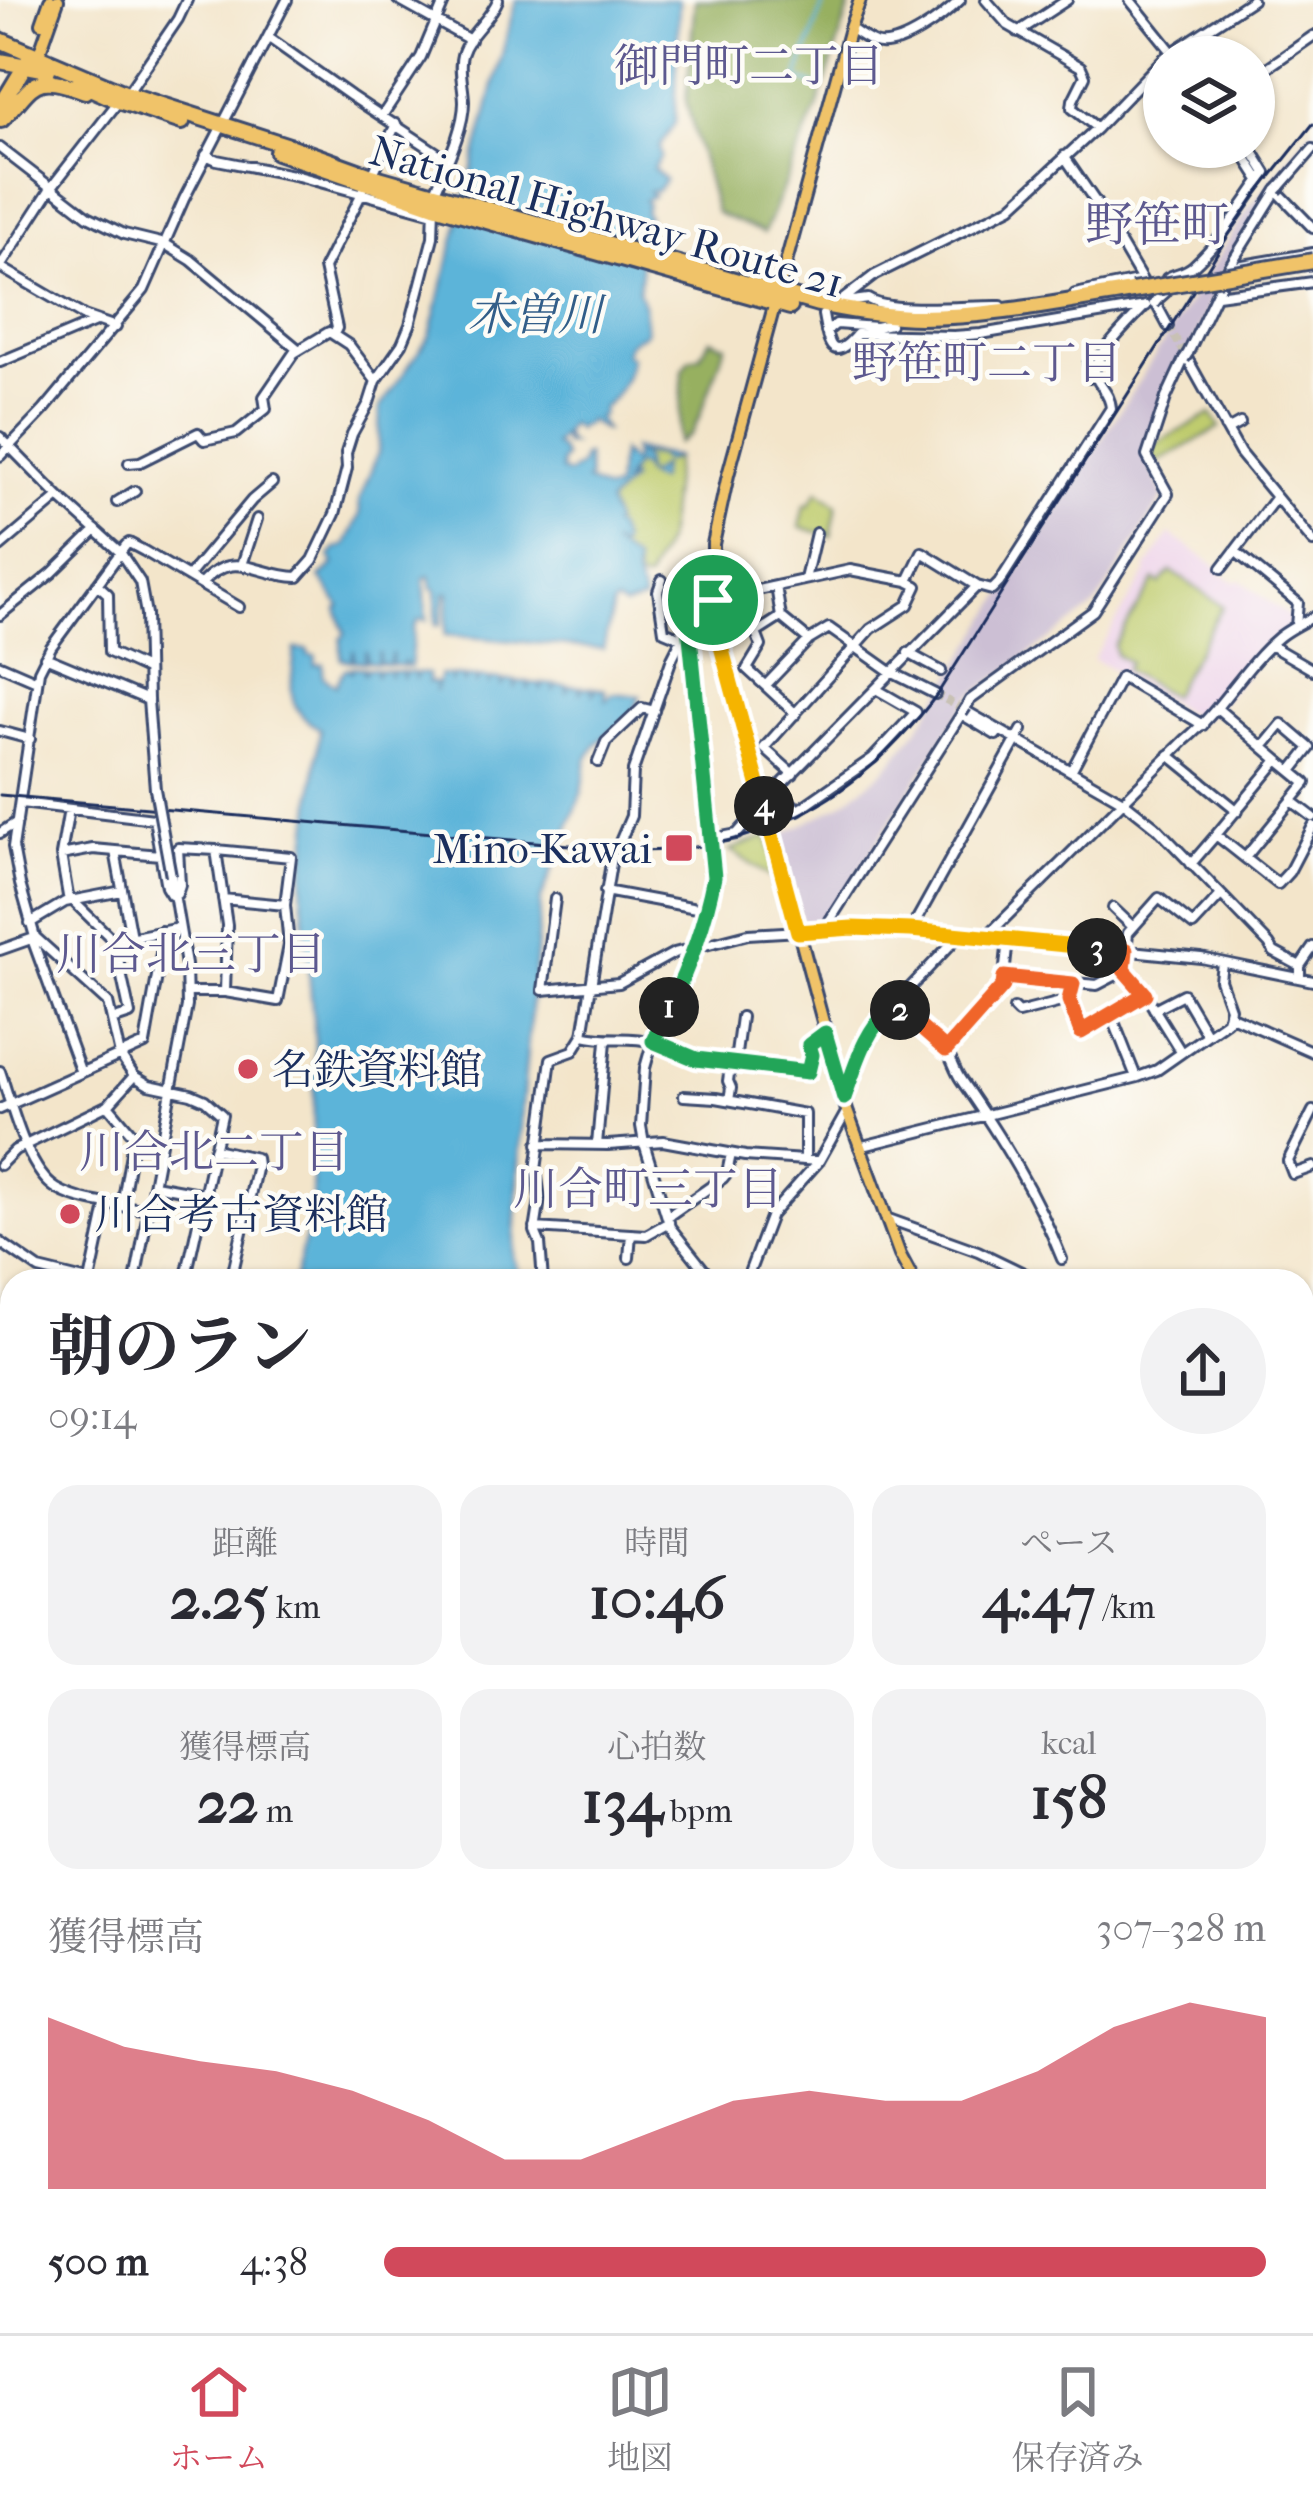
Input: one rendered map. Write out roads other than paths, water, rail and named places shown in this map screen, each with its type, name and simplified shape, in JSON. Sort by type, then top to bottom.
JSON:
[{"type":"highway","points":[[0,40],[33,61]]},
{"type":"highway","points":[[3,61],[33,61]]},
{"type":"highway","points":[[0,102],[14,72],[3,61]]},
{"type":"highway","points":[[0,102],[33,61]]},
{"type":"highway","points":[[1,120],[33,61]]},
{"type":"highway","name":"National Highway Route 21","points":[[33,61],[96,92],[123,97]]},
{"type":"highway","name":"National Highway Route 21","points":[[33,61],[367,185],[821,310],[890,324],[941,324],[1134,288]]},
{"type":"highway","points":[[1,120],[25,91],[41,81],[96,92]]},
{"type":"highway","name":"National Highway Route 21","points":[[821,310],[919,317],[981,314],[1313,260]]},
{"type":"main road","points":[[33,61],[54,0]]},
{"type":"main road","points":[[860,0],[718,516],[713,600],[719,639],[825,1033],[859,1147],[908,1269]]},
{"type":"street","points":[[116,327],[96,321],[0,267],[50,188],[123,97],[187,0]]},
{"type":"street","points":[[0,456],[144,290],[206,155],[286,0]]},
{"type":"street","points":[[398,0],[470,40]]},
{"type":"street","points":[[382,116],[421,57],[446,0]]},
{"type":"street","points":[[201,584],[222,565],[298,577],[313,560],[335,514],[352,434],[376,381],[410,325],[465,105],[462,56],[498,0]]},
{"type":"street","points":[[850,28],[875,43],[892,45],[960,0]]},
{"type":"street","points":[[986,0],[1018,32],[1082,68],[1085,76],[1072,108],[1097,128]]},
{"type":"street","points":[[1018,32],[1067,0]]},
{"type":"street","points":[[1130,0],[1155,36]]},
{"type":"street","points":[[1199,36],[1252,0]]},
{"type":"street","points":[[1275,62],[1313,36]]},
{"type":"street","points":[[269,38],[448,160]]},
{"type":"street","points":[[1143,82],[1011,207],[875,275],[821,310],[826,340],[839,350],[857,334],[954,336],[1152,303]]},
{"type":"street","points":[[334,334],[337,328],[324,268],[396,124]]},
{"type":"street","points":[[0,148],[88,216],[124,234],[165,244],[191,260],[298,349]]},
{"type":"street","points":[[830,929],[830,920],[970,700],[1093,611],[1168,494],[1148,456],[1166,398],[1229,267],[1279,190],[1313,149]]},
{"type":"street","points":[[206,155],[367,185]]},
{"type":"street","points":[[1064,156],[1168,326]]},
{"type":"street","points":[[908,581],[922,552],[977,586],[992,590],[999,584],[1111,408],[1112,400],[1090,371],[1166,292],[1167,278],[1188,271],[1219,238],[1266,172],[1263,168]]},
{"type":"street","points":[[1279,190],[1313,225]]},
{"type":"street","points":[[1111,226],[1108,232],[1134,288],[1152,303]]},
{"type":"street","points":[[1229,267],[1313,260]]},
{"type":"street","points":[[868,282],[868,299],[873,304],[899,307],[1003,306],[1134,288]]},
{"type":"street","points":[[1216,295],[1313,282]]},
{"type":"street","points":[[1079,298],[1082,316]]},
{"type":"street","points":[[841,301],[868,299]]},
{"type":"street","points":[[0,362],[96,321]]},
{"type":"street","points":[[826,332],[836,324],[890,324]]},
{"type":"street","points":[[129,463],[154,456],[191,435],[198,433],[204,440],[236,433],[253,422],[266,409],[264,398],[298,349],[329,332],[349,345],[376,381]]},
{"type":"street","points":[[1186,358],[1217,420],[1223,427],[1240,423]]},
{"type":"street","points":[[1226,426],[1240,453],[1313,542]]},
{"type":"street","points":[[0,437],[120,552],[143,593],[155,789],[188,992],[137,1269]]},
{"type":"street","points":[[188,577],[272,483]]},
{"type":"street","points":[[117,502],[135,491]]},
{"type":"street","points":[[0,547],[59,497]]},
{"type":"street","points":[[1222,568],[1276,497]]},
{"type":"street","points":[[242,566],[257,519]]},
{"type":"street","points":[[0,615],[96,530]]},
{"type":"street","points":[[805,580],[816,533]]},
{"type":"street","points":[[81,1073],[34,938],[14,856],[45,657],[129,543],[239,607]]},
{"type":"street","points":[[1235,551],[1298,603],[1296,626]]},
{"type":"street","points":[[619,844],[631,817],[633,771],[672,658],[686,638],[697,603],[850,570],[917,586],[908,605],[871,628],[764,748],[793,774]]},
{"type":"street","points":[[662,580],[658,591],[664,631],[686,638]]},
{"type":"street","points":[[97,584],[108,595],[109,652],[146,669]]},
{"type":"street","points":[[776,586],[781,617],[809,640]]},
{"type":"street","points":[[769,797],[977,586]]},
{"type":"street","points":[[781,617],[756,633],[761,646],[747,669],[796,715]]},
{"type":"street","points":[[989,937],[1203,725],[1270,645],[1313,617]]},
{"type":"street","points":[[766,686],[809,640],[829,628],[891,672],[934,694]]},
{"type":"street","points":[[686,638],[714,877],[696,948],[652,1042],[645,1067],[641,1126],[668,1220],[704,1269]]},
{"type":"street","points":[[1270,645],[1313,670]]},
{"type":"street","points":[[908,653],[941,671]]},
{"type":"street","points":[[45,657],[148,700]]},
{"type":"street","points":[[0,664],[38,681]]},
{"type":"street","points":[[1071,772],[1121,676],[1203,725]]},
{"type":"street","points":[[778,790],[798,810],[873,758],[916,712],[876,689]]},
{"type":"street","points":[[598,762],[606,742],[642,707],[653,710]]},
{"type":"street","points":[[1218,709],[1306,783],[1245,858]]},
{"type":"street","points":[[964,711],[1123,801],[1156,827],[1274,952],[1300,966]]},
{"type":"street","points":[[1263,747],[1282,724],[1310,748],[1292,771]]},
{"type":"street","points":[[0,730],[30,739]]},
{"type":"street","points":[[911,930],[1017,738]]},
{"type":"street","points":[[1169,755],[1238,811]]},
{"type":"street","points":[[1191,864],[1278,760]]},
{"type":"street","points":[[1216,835],[1278,884],[1289,872],[1313,822],[1292,800]]},
{"type":"street","points":[[22,803],[154,819],[166,887],[175,901]]},
{"type":"street","points":[[69,809],[61,855],[70,901],[114,941],[130,1014],[112,1020]]},
{"type":"street","points":[[711,839],[737,834],[754,815]]},
{"type":"street","points":[[0,833],[18,821]]},
{"type":"street","points":[[61,855],[93,848],[160,855]]},
{"type":"street","points":[[175,901],[180,885],[178,848],[291,857],[285,904],[289,945],[278,1001],[225,992],[188,992]]},
{"type":"street","points":[[216,850],[228,947],[225,992]]},
{"type":"street","points":[[115,851],[131,938]]},
{"type":"street","points":[[542,1269],[535,1228],[540,1199],[536,1170],[551,1059],[573,1051],[584,1035],[612,857]]},
{"type":"street","points":[[30,923],[70,901],[122,891]]},
{"type":"street","points":[[605,891],[707,910]]},
{"type":"street","points":[[1181,1052],[1124,970],[1128,933],[1160,898],[1193,926],[1221,895]]},
{"type":"street","points":[[223,899],[285,904]]},
{"type":"street","points":[[555,899],[543,990],[619,983],[674,953],[748,934],[830,929],[956,933],[1126,950],[1222,962],[1313,981]]},
{"type":"street","points":[[1113,908],[1133,927]]},
{"type":"street","points":[[114,941],[179,928]]},
{"type":"street","points":[[0,1109],[145,1043],[161,932]]},
{"type":"street","points":[[751,1269],[771,1215],[819,1161],[846,1105],[857,1057],[869,1031],[954,941],[956,933]]},
{"type":"street","points":[[0,950],[34,938]]},
{"type":"street","points":[[34,938],[108,1004],[120,1055],[134,1076],[206,1100],[222,1115],[188,1269]]},
{"type":"street","points":[[946,1050],[1003,986],[1008,939]]},
{"type":"street","points":[[1300,978],[1300,966],[1313,947]]},
{"type":"street","points":[[859,1147],[1157,1070],[1222,1026],[1229,1015],[1220,980],[1222,962]]},
{"type":"street","points":[[1004,977],[1097,985],[1124,970]]},
{"type":"street","points":[[1073,984],[1069,1000],[1081,1032],[1145,994]]},
{"type":"street","points":[[1154,1010],[1183,994],[1207,1035]]},
{"type":"street","points":[[1013,1009],[1018,1013],[1069,1000]]},
{"type":"street","points":[[893,1005],[946,1050],[1013,1160],[1062,1259]]},
{"type":"street","points":[[1111,1015],[1136,1077]]},
{"type":"street","points":[[1229,1015],[1313,1052]]},
{"type":"street","points":[[729,1100],[728,1081],[741,1017]]},
{"type":"street","points":[[584,1035],[606,1041],[640,1039],[696,1059],[808,1072],[809,1045],[825,1033]]},
{"type":"street","points":[[597,1145],[606,1041]]},
{"type":"street","points":[[0,1071],[34,1165],[51,1186],[72,1195],[149,1210]]},
{"type":"street","points":[[0,1165],[15,1150],[108,1105],[134,1076]]},
{"type":"street","points":[[684,1096],[805,1114],[805,1160]]},
{"type":"street","points":[[108,1105],[134,1136],[122,1205]]},
{"type":"street","points":[[1313,1111],[1288,1162],[1293,1174],[1313,1168]]},
{"type":"street","points":[[538,1144],[663,1141],[731,1154],[819,1161]]},
{"type":"street","points":[[214,1149],[256,1158],[234,1269]]},
{"type":"street","points":[[535,1228],[646,1235],[723,1178],[731,1154]]},
{"type":"street","points":[[154,1185],[204,1194]]},
{"type":"street","points":[[92,1269],[107,1202]]},
{"type":"street","points":[[885,1217],[1015,1269]]},
{"type":"street","points":[[629,1258],[632,1234]]},
{"type":"street","points":[[0,1243],[39,1269]]},
{"type":"water","name":"木曽川","points":[[516,0],[679,0],[675,123],[659,147],[661,157],[653,168],[665,180],[657,191],[649,191],[653,196],[644,200],[648,217],[629,235],[637,245],[638,291],[646,331],[627,347],[625,354],[631,357],[625,379],[597,417],[606,432],[588,420],[577,430],[570,424],[564,432],[571,444],[564,444],[562,435],[554,445],[565,458],[561,471],[568,474],[586,455],[586,481],[606,491],[615,489],[621,452],[631,462],[632,449],[677,457],[664,461],[656,455],[637,454],[648,476],[661,466],[658,481],[646,476],[635,464],[622,484],[631,480],[608,503],[612,526],[622,542],[620,547],[611,544],[635,562],[644,601],[613,605],[603,649],[445,635],[449,593],[445,593],[440,625],[436,625],[436,590],[430,576],[424,578],[427,620],[419,619],[414,628],[410,667],[404,660],[403,666],[392,665],[392,653],[389,665],[379,663],[379,652],[377,663],[367,662],[366,651],[364,662],[354,661],[354,650],[351,661],[341,659],[345,633],[340,606],[320,577],[334,565],[330,556],[346,545],[360,515],[359,501],[378,453],[380,408],[430,335]]},
{"type":"water","points":[[295,649],[316,656],[315,665],[323,664],[323,677],[336,685],[345,669],[350,668],[351,674],[353,667],[363,668],[364,675],[366,668],[376,669],[376,676],[379,670],[389,671],[390,677],[392,671],[402,672],[403,679],[405,672],[415,673],[415,680],[417,673],[428,674],[428,682],[436,683],[435,692],[440,675],[450,676],[451,683],[453,676],[463,677],[464,684],[466,677],[476,678],[476,685],[478,678],[489,679],[489,686],[491,679],[502,680],[502,687],[504,681],[515,681],[515,689],[517,682],[528,682],[528,690],[530,683],[540,684],[541,691],[543,684],[554,685],[554,692],[556,685],[567,686],[567,693],[569,686],[580,687],[580,694],[582,687],[592,688],[593,695],[595,688],[605,689],[606,700],[613,693],[640,696],[632,715],[597,743],[587,760],[582,792],[541,899],[522,1106],[517,1269],[297,1269],[312,1210],[315,1041],[302,892],[320,729],[300,712],[292,685]]},
{"type":"waterway","points":[[820,87],[797,79],[825,0]]},
{"type":"tunnel","points":[[1168,326],[1188,359]]},
{"type":"tunnel","points":[[935,694],[966,711]]},
{"type":"railway","points":[[0,795],[638,851],[729,840],[808,810],[877,761],[938,693],[1230,233],[1313,124]]},
{"type":"place","name":"Mino-Kawai","points":[[679,848]]},
{"type":"place","name":"名鉄資料館","points":[[248,1069]]},
{"type":"place","name":"川合考古資料館","points":[[70,1214]]},
{"type":"district","name":"御門町二丁目","points":[[749,65]]},
{"type":"district","name":"野笹町","points":[[1157,224]]},
{"type":"district","name":"野笹町二丁目","points":[[987,362]]},
{"type":"district","name":"川合北三丁目","points":[[191,953]]},
{"type":"district","name":"川合北二丁目","points":[[214,1151]]},
{"type":"district","name":"川合町三丁目","points":[[648,1188]]}]
